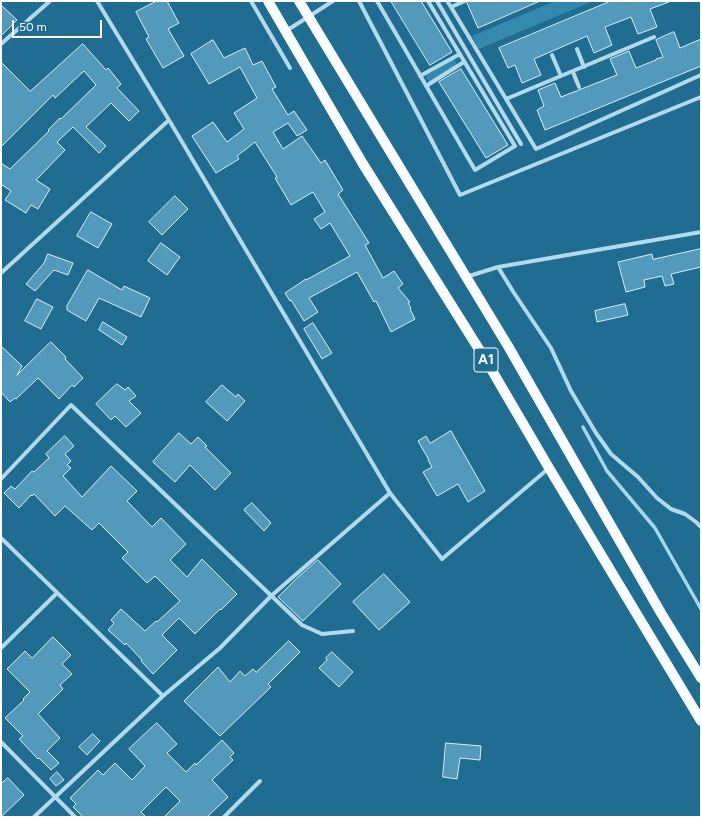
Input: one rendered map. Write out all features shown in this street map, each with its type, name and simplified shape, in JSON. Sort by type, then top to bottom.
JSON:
[{"type":"main road","name":"A1","points":[[299,1],[508,346],[658,607],[701,678]]},
{"type":"main road","name":"A1","points":[[271,3],[285,31],[363,164],[486,362],[701,721]]},
{"type":"street","points":[[1,44],[50,1]]},
{"type":"street","points":[[97,1],[390,493],[442,559],[549,468]]},
{"type":"street","points":[[251,1],[290,68]]},
{"type":"street","points":[[285,31],[333,1]]},
{"type":"street","points":[[359,1],[460,195],[701,97]]},
{"type":"street","points":[[377,1],[475,170],[515,146],[428,1]]},
{"type":"street","points":[[437,1],[521,144]]},
{"type":"street","points":[[447,1],[536,149],[701,75]]},
{"type":"street","points":[[450,7],[465,1]]},
{"type":"street","points":[[506,100],[654,37]]},
{"type":"street","points":[[577,49],[584,67]]},
{"type":"street","points":[[420,76],[460,54]]},
{"type":"street","points":[[552,55],[561,76]]},
{"type":"street","points":[[426,86],[464,62]]},
{"type":"street","points":[[573,72],[579,87]]},
{"type":"street","points":[[1,273],[169,120]]},
{"type":"street","points":[[466,277],[498,268],[701,232]]},
{"type":"street","points":[[498,268],[551,348],[571,391],[596,433],[611,454],[638,478],[657,498],[672,509],[685,514],[701,527]]},
{"type":"street","points":[[1,479],[71,405],[302,625],[322,634],[353,631]]},
{"type":"street","points":[[34,817],[163,696],[220,648],[272,596],[390,493]]},
{"type":"street","points":[[1,538],[163,696]]},
{"type":"street","points":[[1,648],[57,593]]},
{"type":"street","points":[[1,742],[74,817]]},
{"type":"street","points":[[224,817],[260,781]]},
{"type":"shaded area","points":[[555,1],[593,1],[479,49],[472,36]]},
{"type":"shaded area","points":[[454,59],[457,65],[429,82],[425,76]]},
{"type":"building","points":[[157,1],[167,1],[179,23],[168,29],[184,56],[163,68],[146,39],[149,37],[136,12]]},
{"type":"building","points":[[391,1],[421,1],[452,52],[430,65]]},
{"type":"building","points":[[468,1],[540,1],[478,28],[467,3]]},
{"type":"building","points":[[611,1],[669,2],[650,9],[657,27],[638,34],[631,17],[605,27],[612,45],[594,53],[587,36],[534,59],[541,75],[522,83],[515,65],[508,68],[499,48]]},
{"type":"building","points":[[1,5],[17,20],[1,36]]},
{"type":"building","points":[[674,32],[680,48],[701,39],[701,66],[545,130],[537,110],[544,106],[538,90],[555,83],[561,97],[617,75],[610,59],[629,51],[636,68],[656,60],[663,57],[656,40]]},
{"type":"building","points":[[213,40],[224,58],[245,48],[253,65],[262,61],[276,87],[272,89],[288,115],[294,111],[307,130],[297,136],[288,123],[273,132],[283,149],[302,136],[321,163],[325,160],[343,190],[338,194],[369,243],[365,245],[383,278],[394,271],[403,284],[398,288],[410,302],[408,303],[415,319],[391,332],[376,301],[374,302],[357,272],[309,298],[318,312],[304,321],[285,293],[306,279],[350,256],[330,223],[321,229],[314,219],[325,212],[313,192],[291,205],[275,178],[277,177],[255,142],[237,156],[239,159],[216,173],[192,136],[213,122],[227,142],[244,129],[234,113],[257,98],[240,67],[209,84],[191,54]]},
{"type":"building","points":[[83,44],[106,70],[108,68],[121,84],[117,88],[139,111],[129,121],[111,103],[86,127],[106,146],[99,153],[73,127],[57,142],[65,150],[36,180],[50,189],[38,209],[31,205],[26,213],[5,200],[11,191],[1,184],[1,163],[10,169],[49,131],[48,130],[60,118],[61,119],[96,85],[84,71],[55,98],[53,95],[1,147],[1,62],[30,91]]},
{"type":"building","points":[[461,69],[508,145],[486,158],[439,82]]},
{"type":"building","points":[[175,196],[188,209],[162,235],[149,222]]},
{"type":"building","points":[[91,212],[112,224],[98,248],[77,236]]},
{"type":"building","points":[[161,243],[180,257],[167,275],[148,261]]},
{"type":"building","points":[[701,249],[701,267],[671,274],[674,284],[665,286],[662,276],[644,280],[645,287],[626,292],[618,262],[652,254],[653,259]]},
{"type":"building","points":[[48,254],[73,263],[68,275],[54,270],[35,291],[26,284],[44,263]]},
{"type":"building","points":[[88,270],[122,290],[124,286],[150,298],[141,317],[99,298],[86,321],[67,310],[67,306]]},
{"type":"building","points":[[37,299],[53,307],[41,329],[25,321]]},
{"type":"building","points":[[625,304],[628,315],[597,322],[595,311]]},
{"type":"building","points":[[103,322],[127,337],[122,345],[99,330]]},
{"type":"building","points":[[313,323],[332,353],[322,359],[304,329]]},
{"type":"building","points":[[51,342],[66,357],[65,359],[83,378],[74,387],[72,385],[59,399],[38,378],[16,399],[15,398],[10,402],[1,392],[1,346],[22,366],[17,375]]},
{"type":"building","points":[[117,384],[125,390],[128,387],[136,396],[129,401],[141,413],[126,427],[115,416],[111,420],[96,404]]},
{"type":"building","points":[[222,385],[236,397],[238,394],[245,401],[227,421],[206,402]]},
{"type":"building","points":[[451,431],[485,491],[468,502],[458,484],[437,496],[423,472],[432,467],[418,441],[426,436],[430,443]]},
{"type":"building","points":[[179,433],[191,444],[198,437],[207,446],[205,447],[231,473],[215,490],[190,465],[175,482],[153,462]]},
{"type":"building","points":[[65,436],[74,446],[65,454],[71,461],[67,465],[71,468],[63,476],[82,497],[111,466],[137,491],[127,501],[152,527],[161,518],[186,544],[170,560],[187,577],[202,559],[237,594],[195,634],[179,618],[162,635],[177,650],[153,674],[126,643],[125,645],[108,630],[114,623],[111,620],[121,609],[145,631],[180,601],[155,576],[147,583],[122,558],[128,552],[99,523],[92,530],[65,506],[55,516],[34,494],[32,496],[31,495],[19,508],[4,493],[11,486],[15,489],[32,471],[34,472],[49,458],[46,454]]},
{"type":"building","points":[[252,503],[271,523],[264,531],[244,510]]},
{"type":"building","points":[[318,560],[341,584],[303,621],[278,597]]},
{"type":"building","points":[[384,574],[410,602],[379,630],[353,602]]},
{"type":"building","points":[[53,637],[71,655],[62,664],[72,674],[60,685],[63,689],[38,714],[60,738],[47,751],[59,763],[51,770],[19,739],[23,736],[5,718],[24,700],[23,699],[30,692],[7,669],[25,651],[32,658]]},
{"type":"building","points":[[289,641],[300,652],[268,684],[271,687],[220,736],[184,701],[218,667],[230,682],[240,671],[245,676],[253,669],[256,672]]},
{"type":"building","points":[[332,652],[353,672],[339,687],[319,668]]},
{"type":"building","points":[[157,723],[177,744],[167,753],[186,772],[195,763],[196,765],[222,740],[234,753],[230,757],[233,760],[212,780],[228,797],[207,817],[164,817],[180,801],[166,787],[141,812],[146,817],[83,817],[73,807],[76,804],[70,798],[98,770],[103,775],[115,763],[132,780],[145,766],[129,749]]},
{"type":"building","points":[[93,734],[100,741],[87,755],[79,747]]},
{"type":"building","points":[[446,743],[481,746],[480,760],[460,758],[457,779],[443,777]]},
{"type":"building","points":[[57,772],[64,780],[56,786],[50,779]]},
{"type":"building","points":[[8,778],[24,795],[1,817],[1,784]]},
{"type":"waterway","points":[[583,427],[607,471],[655,528],[701,609]]}]
